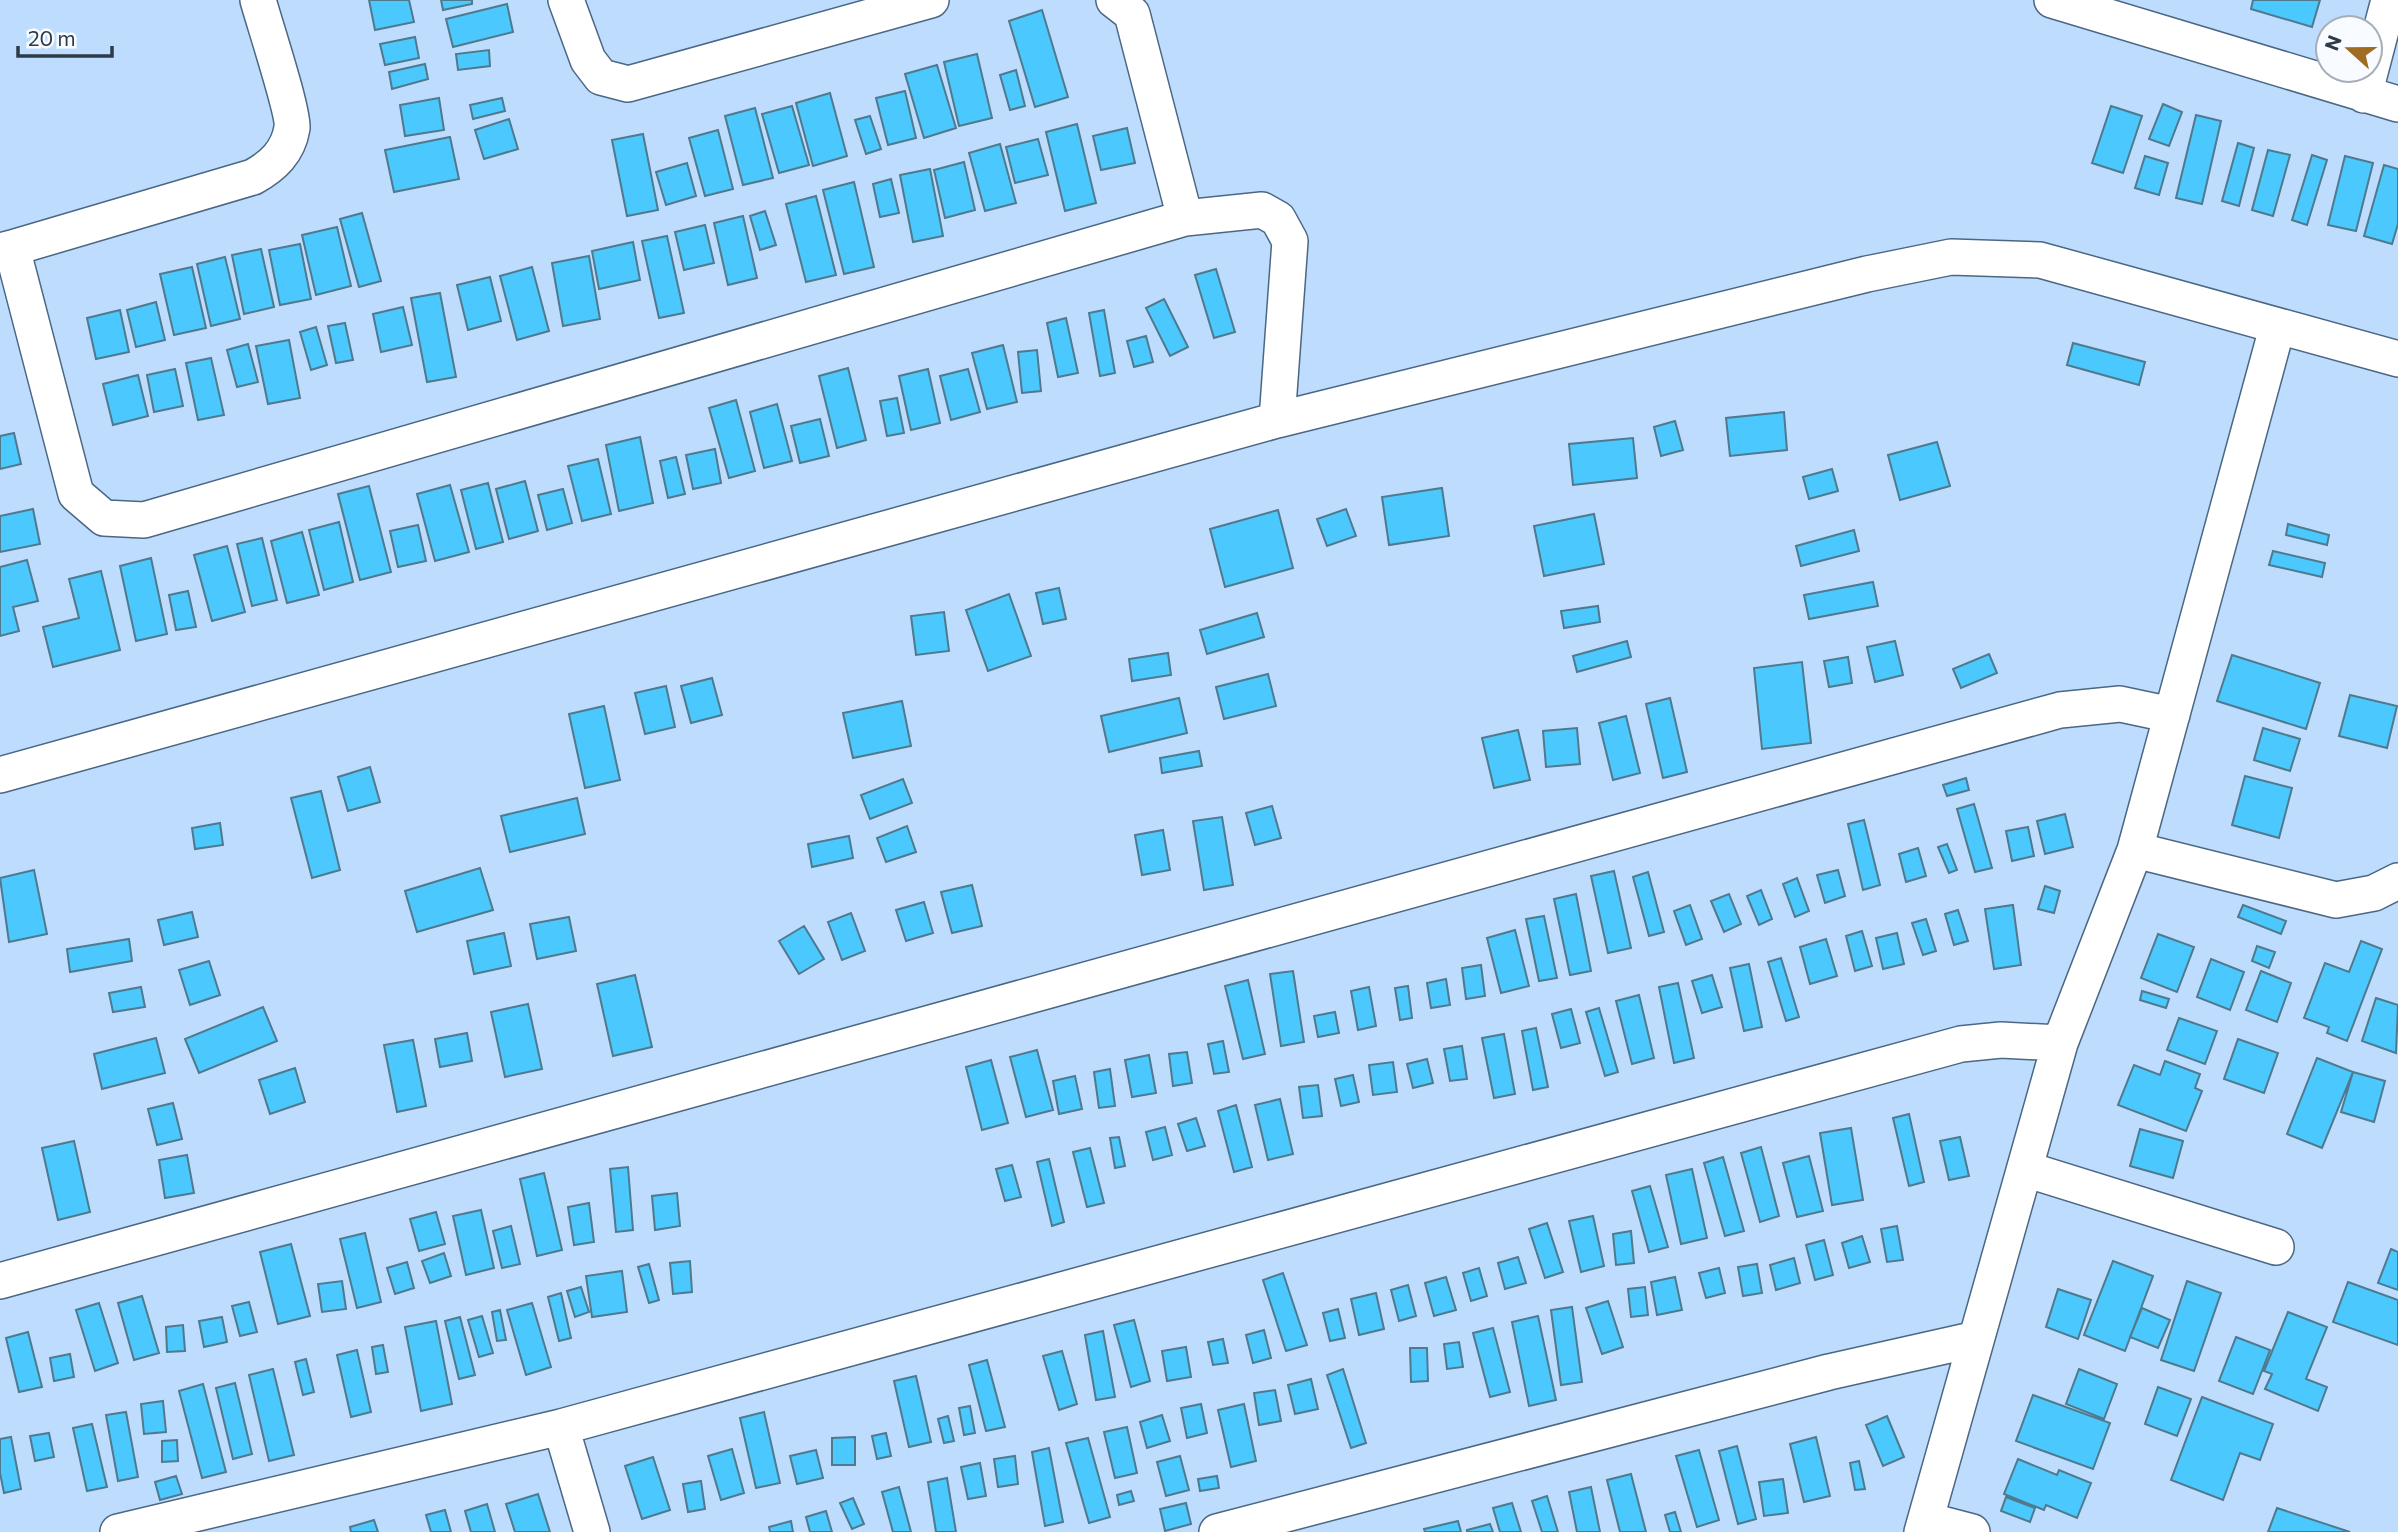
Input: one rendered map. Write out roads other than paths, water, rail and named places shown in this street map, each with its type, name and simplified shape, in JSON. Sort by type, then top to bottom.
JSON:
[{"type":"street","points":[[258,0],[293,125],[287,146],[272,167],[253,177],[6,250],[76,494],[104,518],[144,520],[1185,218],[1262,210],[1278,219],[1290,241],[1277,420]]},
{"type":"street","points":[[566,0],[588,60],[601,76],[628,84],[931,0]]},
{"type":"street","points":[[1114,0],[1132,15],[1185,218]]},
{"type":"street","points":[[2052,0],[2398,104]]},
{"type":"street","points":[[2364,95],[2389,0]]},
{"type":"street","points":[[0,775],[1277,420],[1867,274],[1951,257],[2040,260],[2277,328],[2398,359]]},
{"type":"street","points":[[1972,1532],[1924,1526],[2060,1043],[2135,850],[2277,328]]},
{"type":"street","points":[[0,1281],[2060,710],[2120,704],[2172,715]]},
{"type":"street","points":[[2135,850],[2336,900],[2374,893],[2398,881]]},
{"type":"street","points":[[118,1532],[561,1427],[1961,1044],[2001,1040],[2060,1043]]},
{"type":"street","points":[[2025,1169],[2276,1247]]},
{"type":"street","points":[[1217,1532],[1829,1372],[1976,1339]]},
{"type":"street","points":[[561,1427],[592,1532]]}]
